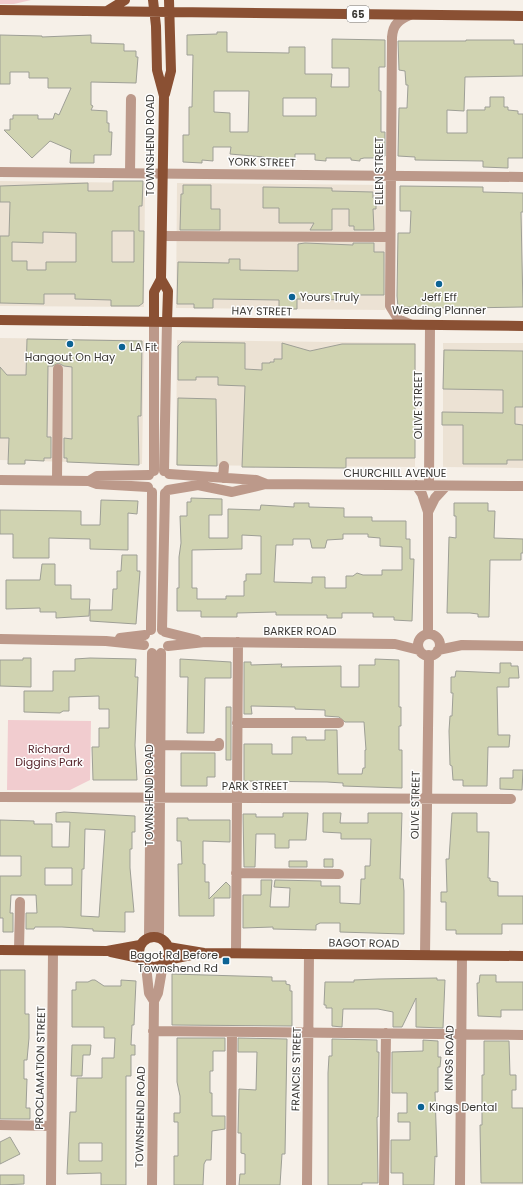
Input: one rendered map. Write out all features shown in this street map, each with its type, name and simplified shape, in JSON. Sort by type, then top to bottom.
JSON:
[{"type":"main road","points":[[107,11],[125,0]]},
{"type":"main road","name":"TOWNSHEND ROAD","points":[[153,0],[155,12],[157,70],[164,96],[161,279],[154,292],[154,322]]},
{"type":"main road","points":[[164,96],[171,71],[169,0]]},
{"type":"main road","name":"65","points":[[0,10],[523,16]]},
{"type":"main road","name":"TOWNSHEND ROAD","points":[[161,279],[168,291],[167,322]]},
{"type":"main road","name":"HAY STREET","points":[[0,320],[523,326]]},
{"type":"main road","points":[[0,950],[107,951],[140,945],[154,938],[168,947],[165,962],[155,967],[107,951]]},
{"type":"main road","points":[[140,945],[138,949],[143,962]]},
{"type":"main road","name":"BAGOT ROAD","points":[[168,947],[204,953],[523,956]]},
{"type":"main road","name":"BAGOT ROAD","points":[[165,962],[204,953]]},
{"type":"street","name":"ELLEN STREET","points":[[410,15],[400,19],[396,24],[392,36],[390,306],[398,319],[412,325]]},
{"type":"street","points":[[130,173],[131,99]]},
{"type":"street","name":"YORK STREET","points":[[0,172],[163,173],[246,177],[391,175],[523,177]]},
{"type":"street","points":[[162,236],[245,235],[390,237]]},
{"type":"street","name":"TOWNSHEND ROAD","points":[[151,473],[154,322]]},
{"type":"street","name":"TOWNSHEND ROAD","points":[[166,473],[167,322]]},
{"type":"street","name":"OLIVE STREET","points":[[429,485],[430,325]]},
{"type":"street","points":[[57,480],[58,369]]},
{"type":"street","points":[[224,466],[224,478]]},
{"type":"street","points":[[144,645],[148,632],[150,490],[147,478],[151,473]]},
{"type":"street","points":[[0,639],[106,640],[144,645],[160,651],[168,638],[164,631],[166,491],[171,482],[166,473],[97,476],[89,481]]},
{"type":"street","name":"CHURCHILL AVENUE","points":[[166,473],[256,480],[266,484]]},
{"type":"street","points":[[0,480],[89,481],[97,484],[150,490],[158,494],[166,491]]},
{"type":"street","name":"CHURCHILL AVENUE","points":[[166,491],[198,485],[232,492],[266,484],[523,486]]},
{"type":"street","points":[[416,485],[422,494],[428,512],[429,637]]},
{"type":"street","points":[[428,512],[435,498],[446,486]]},
{"type":"street","name":"BARKER ROAD","points":[[148,632],[164,631],[205,642]]},
{"type":"street","points":[[106,640],[148,632]]},
{"type":"street","points":[[429,637],[440,644],[438,650],[434,654],[429,655],[419,650],[418,644],[429,637]]},
{"type":"street","name":"BARKER ROAD","points":[[160,651],[205,642],[395,644],[429,637],[462,645],[523,646]]},
{"type":"street","points":[[236,953],[238,642]]},
{"type":"street","name":"BARKER ROAD","points":[[395,644],[419,650]]},
{"type":"street","name":"BARKER ROAD","points":[[438,650],[462,645]]},
{"type":"street","name":"TOWNSHEND ROAD","points":[[156,797],[161,745],[160,651]]},
{"type":"street","name":"TOWNSHEND ROAD","points":[[154,938],[160,651]]},
{"type":"street","name":"OLIVE STREET","points":[[425,955],[429,655]]},
{"type":"street","points":[[237,723],[339,723]]},
{"type":"street","points":[[161,745],[219,746],[219,743]]},
{"type":"street","name":"PARK STREET","points":[[0,797],[511,799]]},
{"type":"street","points":[[236,873],[339,874]]},
{"type":"street","points":[[19,950],[20,902]]},
{"type":"street","name":"PROCLAMATION STREET","points":[[51,1185],[53,951]]},
{"type":"street","name":"FRANCIS STREET","points":[[307,1185],[309,954]]},
{"type":"street","name":"KINGS ROAD","points":[[460,1185],[462,956]]},
{"type":"street","name":"TOWNSHEND ROAD","points":[[143,962],[149,993],[154,1001]]},
{"type":"street","name":"TOWNSHEND ROAD","points":[[152,1185],[154,1001],[158,993],[165,962]]},
{"type":"street","points":[[153,1031],[523,1035]]},
{"type":"street","points":[[231,1185],[232,1032]]},
{"type":"street","points":[[384,1185],[386,1033]]},
{"type":"street","points":[[0,1125],[51,1126]]},
{"type":"shaded area","points":[[0,181],[145,183],[144,307],[0,306]]},
{"type":"shaded area","points":[[177,183],[386,185],[385,310],[176,308]]},
{"type":"shaded area","points":[[0,338],[144,340],[142,464],[0,460]]},
{"type":"shaded area","points":[[177,340],[416,343],[415,467],[176,465]]},
{"type":"shaded area","points":[[443,343],[523,343],[523,468],[443,467]]},
{"type":"green space","points":[[0,0],[31,0],[14,4],[0,4]]},
{"type":"green space","name":"Richard Diggins Park","points":[[8,720],[91,721],[90,780],[70,790],[7,790]]},
{"type":"building","points":[[217,32],[227,32],[227,52],[289,53],[289,47],[305,47],[305,74],[332,74],[331,87],[349,87],[349,68],[332,68],[332,39],[385,40],[385,67],[379,67],[379,91],[381,91],[381,132],[385,132],[385,156],[382,156],[382,158],[364,158],[360,159],[360,161],[351,160],[351,158],[326,158],[326,161],[315,160],[315,154],[295,154],[295,160],[264,161],[264,157],[230,154],[231,147],[213,147],[213,161],[202,160],[202,163],[183,162],[183,135],[189,135],[189,107],[192,107],[193,55],[187,55],[187,35],[217,34]],"holes":[[[214,91],[249,91],[248,132],[230,132],[230,113],[214,112]],[[283,98],[316,98],[316,116],[283,116]]]},
{"type":"building","points":[[0,35],[42,37],[91,35],[91,43],[124,44],[124,51],[136,51],[136,57],[138,57],[136,83],[91,82],[91,105],[93,106],[91,110],[107,111],[109,132],[112,132],[111,155],[94,155],[94,163],[70,163],[71,150],[50,141],[32,158],[4,130],[10,130],[10,119],[13,119],[13,115],[38,115],[38,119],[53,119],[55,113],[59,115],[71,88],[48,88],[48,78],[29,78],[29,72],[10,72],[10,84],[0,84]]},
{"type":"building","points":[[514,40],[514,44],[523,44],[523,76],[465,77],[464,111],[447,110],[447,133],[467,133],[467,110],[485,110],[485,107],[490,107],[490,97],[504,97],[504,107],[508,107],[508,110],[518,111],[518,114],[523,114],[523,158],[508,158],[508,168],[483,167],[483,161],[415,160],[415,157],[398,156],[399,108],[407,108],[408,85],[406,85],[405,71],[399,70],[398,41]]},
{"type":"building","points":[[113,181],[143,181],[142,206],[139,206],[139,231],[144,231],[143,303],[139,306],[111,306],[111,300],[75,299],[75,294],[44,294],[44,304],[0,303],[0,236],[9,236],[10,202],[0,202],[0,186],[88,183],[88,191],[113,191]],"holes":[[[112,231],[134,231],[134,262],[112,262]],[[43,232],[76,233],[76,262],[46,262],[46,270],[27,270],[27,261],[12,261],[12,242],[43,243]]]},
{"type":"building","points":[[183,185],[211,185],[211,209],[220,209],[220,230],[180,230],[181,194],[183,194]]},
{"type":"building","points":[[400,186],[483,187],[483,192],[523,193],[523,212],[521,212],[523,307],[466,308],[466,310],[447,310],[447,308],[398,307],[398,233],[410,233],[411,211],[400,211]]},
{"type":"building","points":[[263,187],[332,188],[332,191],[373,192],[373,198],[376,198],[376,209],[373,209],[374,230],[354,230],[354,226],[349,226],[349,209],[332,209],[332,230],[310,230],[314,223],[279,223],[279,208],[263,208]]},
{"type":"building","points":[[353,243],[374,243],[374,252],[384,252],[384,295],[349,295],[349,300],[297,299],[297,309],[279,309],[279,300],[213,299],[213,308],[194,308],[194,304],[177,304],[178,262],[229,263],[229,259],[240,259],[240,270],[298,271],[298,244],[353,245]]},
{"type":"building","points":[[27,339],[142,341],[141,416],[138,416],[139,465],[67,462],[67,458],[64,458],[64,438],[72,439],[72,367],[64,366],[58,363],[53,366],[48,366],[47,437],[51,437],[51,458],[44,458],[44,461],[25,460],[25,464],[8,464],[9,438],[0,438],[0,367],[7,375],[26,375]]},
{"type":"building","points":[[182,342],[245,343],[245,369],[262,370],[262,363],[274,362],[274,359],[282,359],[282,343],[310,351],[342,344],[415,344],[415,458],[346,458],[346,468],[242,467],[245,386],[218,385],[218,377],[196,377],[196,380],[178,380],[178,346]]},
{"type":"building","points":[[444,350],[523,351],[523,407],[515,407],[515,424],[523,425],[523,460],[507,460],[507,464],[463,464],[463,425],[442,425],[442,412],[503,413],[503,390],[443,389]]},
{"type":"building","points":[[178,398],[216,399],[217,466],[177,465]]},
{"type":"building","points":[[191,498],[222,499],[222,515],[209,515],[209,538],[228,538],[228,509],[260,510],[261,505],[294,507],[294,503],[309,503],[309,507],[344,508],[344,517],[372,517],[372,521],[406,521],[406,539],[410,539],[410,559],[414,559],[412,621],[394,620],[394,617],[373,617],[373,613],[342,613],[342,618],[327,618],[327,615],[276,615],[276,612],[237,613],[237,617],[201,617],[201,611],[177,611],[177,588],[179,588],[179,557],[181,543],[180,516],[187,516],[187,502],[191,502]],"holes":[[[343,534],[368,534],[368,537],[380,538],[380,546],[402,547],[402,570],[382,570],[382,575],[363,575],[357,573],[353,576],[346,576],[346,588],[325,588],[325,577],[312,577],[312,583],[274,582],[276,545],[293,545],[293,539],[310,539],[312,548],[325,548],[327,540],[343,539]],[[242,535],[261,536],[261,574],[246,574],[246,581],[244,581],[244,596],[226,596],[226,599],[197,599],[197,588],[192,588],[192,550],[242,549]]]},
{"type":"building","points":[[101,500],[138,501],[137,514],[128,513],[128,550],[90,549],[90,539],[49,538],[49,558],[13,558],[13,534],[0,534],[0,510],[81,511],[81,525],[100,525]]},
{"type":"building","points":[[454,503],[488,503],[488,511],[495,511],[494,538],[523,539],[523,553],[521,553],[521,560],[490,560],[489,617],[478,617],[478,614],[470,613],[447,613],[449,537],[456,538],[456,516],[454,516]]},
{"type":"building","points":[[122,555],[137,555],[137,571],[140,571],[136,624],[90,621],[90,610],[112,610],[113,589],[117,589],[117,571],[121,571]]},
{"type":"building","points":[[42,564],[55,564],[55,585],[71,585],[71,599],[90,599],[89,616],[56,618],[56,612],[40,612],[40,608],[6,609],[6,580],[40,580]]},
{"type":"building","points":[[23,658],[31,658],[31,687],[0,686],[0,660],[23,660]]},
{"type":"building","points":[[75,659],[136,659],[135,677],[138,677],[135,745],[137,780],[93,780],[92,747],[99,747],[99,728],[109,728],[109,709],[99,709],[99,696],[69,697],[69,711],[63,711],[60,713],[24,712],[24,691],[53,691],[53,671],[75,671]]},
{"type":"building","points":[[180,659],[231,662],[231,678],[205,678],[204,733],[187,733],[188,677],[180,677]]},
{"type":"building","points":[[375,659],[399,660],[399,707],[401,707],[401,726],[399,726],[399,750],[402,750],[402,788],[343,786],[343,783],[327,782],[244,781],[244,744],[272,744],[272,754],[292,754],[292,737],[306,737],[306,740],[325,740],[325,730],[337,730],[338,774],[362,774],[363,768],[365,768],[366,750],[364,722],[345,722],[339,717],[325,716],[325,710],[295,709],[295,707],[251,706],[252,714],[244,714],[244,662],[251,662],[251,665],[282,664],[281,667],[341,666],[341,687],[359,687],[359,665],[375,665]]},
{"type":"building","points":[[500,663],[511,663],[511,666],[518,666],[519,678],[509,678],[509,687],[497,687],[498,735],[510,735],[509,747],[488,747],[487,786],[463,786],[463,780],[453,780],[452,766],[450,765],[449,731],[450,716],[452,716],[453,693],[451,693],[451,677],[455,677],[456,671],[500,673]]},
{"type":"building","points":[[226,707],[231,707],[231,760],[226,760]]},
{"type":"building","points":[[181,753],[215,753],[215,777],[207,777],[207,786],[181,786]]},
{"type":"building","points":[[513,770],[523,770],[522,790],[500,789],[500,778],[513,778]]},
{"type":"building","points":[[64,812],[135,816],[135,832],[132,832],[132,849],[130,849],[130,868],[134,912],[125,912],[125,932],[93,931],[93,929],[62,927],[35,927],[34,929],[26,929],[26,913],[37,913],[36,895],[11,895],[10,913],[13,913],[13,932],[3,932],[3,918],[0,918],[0,876],[21,876],[21,856],[0,856],[0,820],[34,821],[34,824],[52,824],[52,847],[69,847],[70,822],[56,822],[56,813]],"holes":[[[85,829],[105,830],[99,917],[81,916]],[[45,868],[72,868],[72,885],[45,885]]]},
{"type":"building","points":[[283,813],[308,813],[306,840],[289,840],[289,848],[275,848],[275,834],[256,834],[255,867],[244,867],[243,814],[256,814],[256,817],[283,817]]},
{"type":"building","points":[[323,813],[341,813],[340,823],[368,823],[368,813],[402,813],[400,879],[403,879],[404,891],[404,934],[340,932],[340,923],[320,923],[316,925],[316,930],[273,929],[273,927],[243,928],[243,895],[261,895],[261,880],[272,880],[270,907],[289,907],[290,888],[274,887],[275,880],[321,881],[321,886],[340,886],[340,903],[360,904],[361,879],[365,879],[365,866],[370,866],[371,839],[341,839],[341,833],[323,832]]},
{"type":"building","points":[[452,813],[477,813],[477,832],[489,832],[488,878],[490,878],[490,881],[498,882],[498,896],[523,896],[523,924],[502,924],[502,934],[456,934],[456,930],[446,930],[446,902],[441,902],[441,892],[447,892],[446,859],[449,859]]},
{"type":"building","points":[[177,818],[188,818],[188,820],[230,820],[230,842],[203,841],[203,864],[205,864],[205,882],[209,882],[209,899],[226,882],[230,886],[230,898],[214,898],[214,916],[179,916],[178,864],[182,864],[181,841],[177,841]]},
{"type":"building","points":[[324,859],[333,859],[333,867],[324,867]]},
{"type":"building","points":[[289,861],[307,861],[307,867],[289,867]]},
{"type":"building","points":[[0,970],[25,970],[25,1014],[29,1014],[29,1038],[27,1060],[24,1060],[24,1079],[27,1079],[26,1108],[30,1108],[30,1119],[0,1119]]},
{"type":"building","points":[[172,974],[272,977],[272,981],[286,981],[286,984],[290,985],[290,991],[292,991],[292,1026],[172,1025]]},
{"type":"building","points":[[480,975],[496,975],[496,982],[523,982],[523,1010],[501,1010],[501,1017],[478,1016],[477,983],[479,983]]},
{"type":"building","points":[[437,978],[437,980],[445,980],[443,1028],[416,1027],[416,998],[402,1027],[393,1027],[393,1012],[378,1009],[343,1009],[342,1027],[332,1026],[332,1008],[326,1008],[326,1005],[324,1005],[325,982]]},
{"type":"building","points":[[95,980],[104,986],[121,986],[121,980],[136,981],[134,1025],[132,1025],[131,1045],[135,1045],[135,1055],[131,1055],[131,1076],[126,1076],[126,1185],[101,1185],[101,1173],[67,1174],[70,1112],[76,1112],[77,1078],[102,1078],[102,1058],[114,1058],[115,1038],[104,1038],[104,1027],[72,1027],[72,990],[76,990],[76,982],[88,982]],"holes":[[[79,1143],[102,1143],[102,1161],[79,1161]]]},
{"type":"building","points":[[177,1038],[225,1038],[225,1051],[213,1051],[213,1071],[210,1071],[210,1093],[212,1093],[212,1116],[225,1116],[225,1129],[212,1131],[211,1160],[206,1160],[204,1164],[203,1185],[174,1185],[174,1156],[178,1156],[178,1122],[174,1122],[174,1113],[180,1113],[180,1096],[177,1082]]},
{"type":"building","points":[[238,1038],[287,1039],[285,1154],[282,1154],[280,1185],[239,1185],[240,1174],[245,1174],[245,1154],[241,1153],[241,1133],[238,1133],[239,1089],[256,1090],[257,1052],[238,1052]]},
{"type":"building","points":[[332,1039],[377,1040],[377,1052],[379,1052],[377,1117],[378,1183],[362,1183],[362,1185],[328,1185],[328,1073],[329,1056],[332,1056]]},
{"type":"building","points":[[423,1040],[438,1041],[438,1057],[441,1057],[440,1067],[438,1067],[438,1092],[435,1092],[437,1157],[435,1156],[434,1185],[403,1185],[403,1173],[391,1173],[391,1140],[410,1140],[410,1122],[398,1122],[398,1113],[407,1113],[407,1093],[392,1093],[392,1052],[423,1051]]},
{"type":"building","points":[[484,1041],[509,1041],[510,1075],[516,1075],[516,1090],[512,1090],[512,1108],[523,1108],[523,1183],[481,1183],[480,1125],[482,1125]]},
{"type":"building","points":[[72,1045],[91,1045],[90,1055],[83,1055],[82,1076],[71,1076]]},
{"type":"building","points":[[10,1137],[20,1154],[0,1164],[0,1142]]},
{"type":"building","points":[[0,1175],[24,1175],[24,1184],[0,1185]]},
{"type":"place","name":"Jeff Eff Wedding Planner","points":[[439,284]]},
{"type":"place","name":"Yours Truly","points":[[292,297]]},
{"type":"place","name":"Hangout On Hay","points":[[70,344]]},
{"type":"place","name":"LA Fit","points":[[122,347]]},
{"type":"place","name":"Bagot Rd Before Townshend Rd","points":[[226,961]]},
{"type":"place","name":"Kings Dental","points":[[421,1107]]}]
